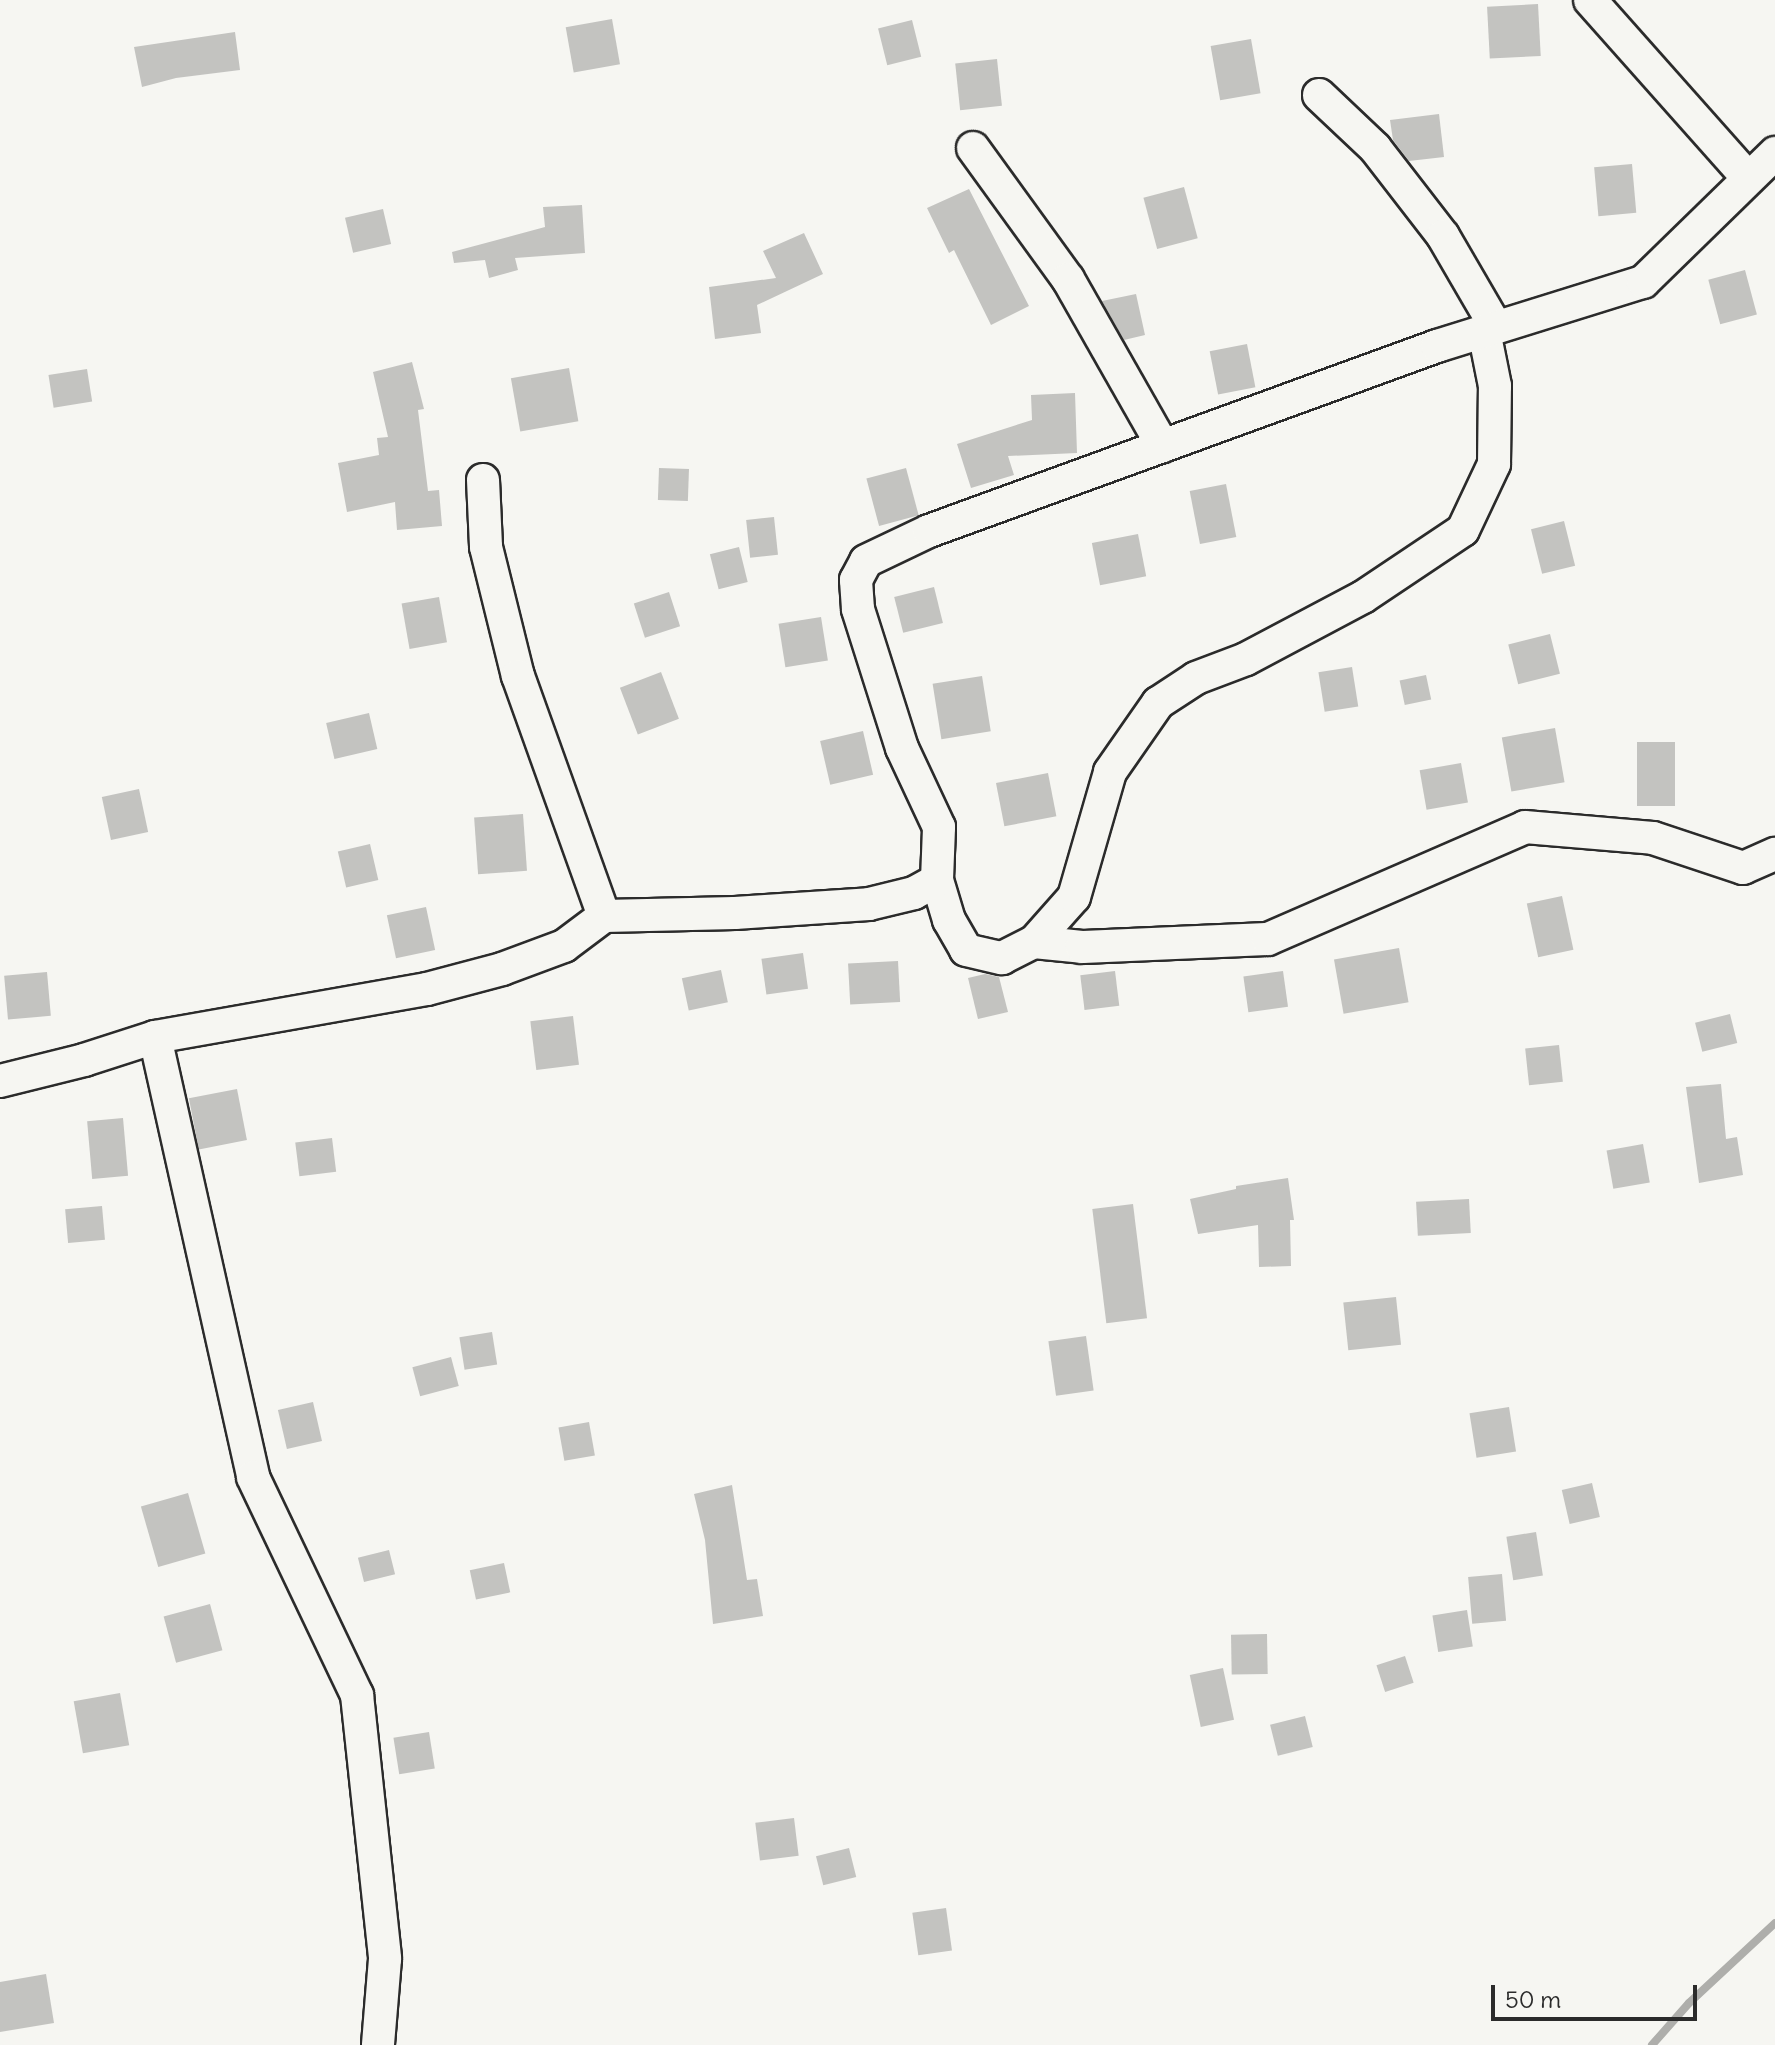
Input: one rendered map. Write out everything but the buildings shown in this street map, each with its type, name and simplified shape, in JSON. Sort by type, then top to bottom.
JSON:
[{"type":"street","points":[[1590,0],[1748,178]]},
{"type":"street","points":[[1319,95],[1375,148],[1443,236],[1490,329],[1495,386],[1494,464],[1463,530],[1363,597],[1246,659],[1196,678],[1158,703],[1110,772],[1074,897],[1034,942],[1002,958],[966,950],[949,920],[937,880],[939,827],[902,748],[858,609],[856,580],[866,561],[929,531],[1163,446],[1490,329],[1643,282],[1775,153]]},
{"type":"street","points":[[973,148],[1068,279],[1163,446]]},
{"type":"street","points":[[483,480],[486,547],[518,676],[604,916]]},
{"type":"street","points":[[1034,942],[1082,947],[1268,939],[1525,827],[1653,838],[1743,868],[1775,854]]},
{"type":"street","points":[[0,1081],[84,1060],[155,1037],[427,989],[472,977],[564,946],[604,916],[735,913],[869,904],[914,893],[937,880]]},
{"type":"street","points":[[155,1037],[253,1477],[357,1695],[385,1959],[378,2045]]},
{"type":"waterway","points":[[1652,2045],[1689,2003],[1775,1923]]}]
